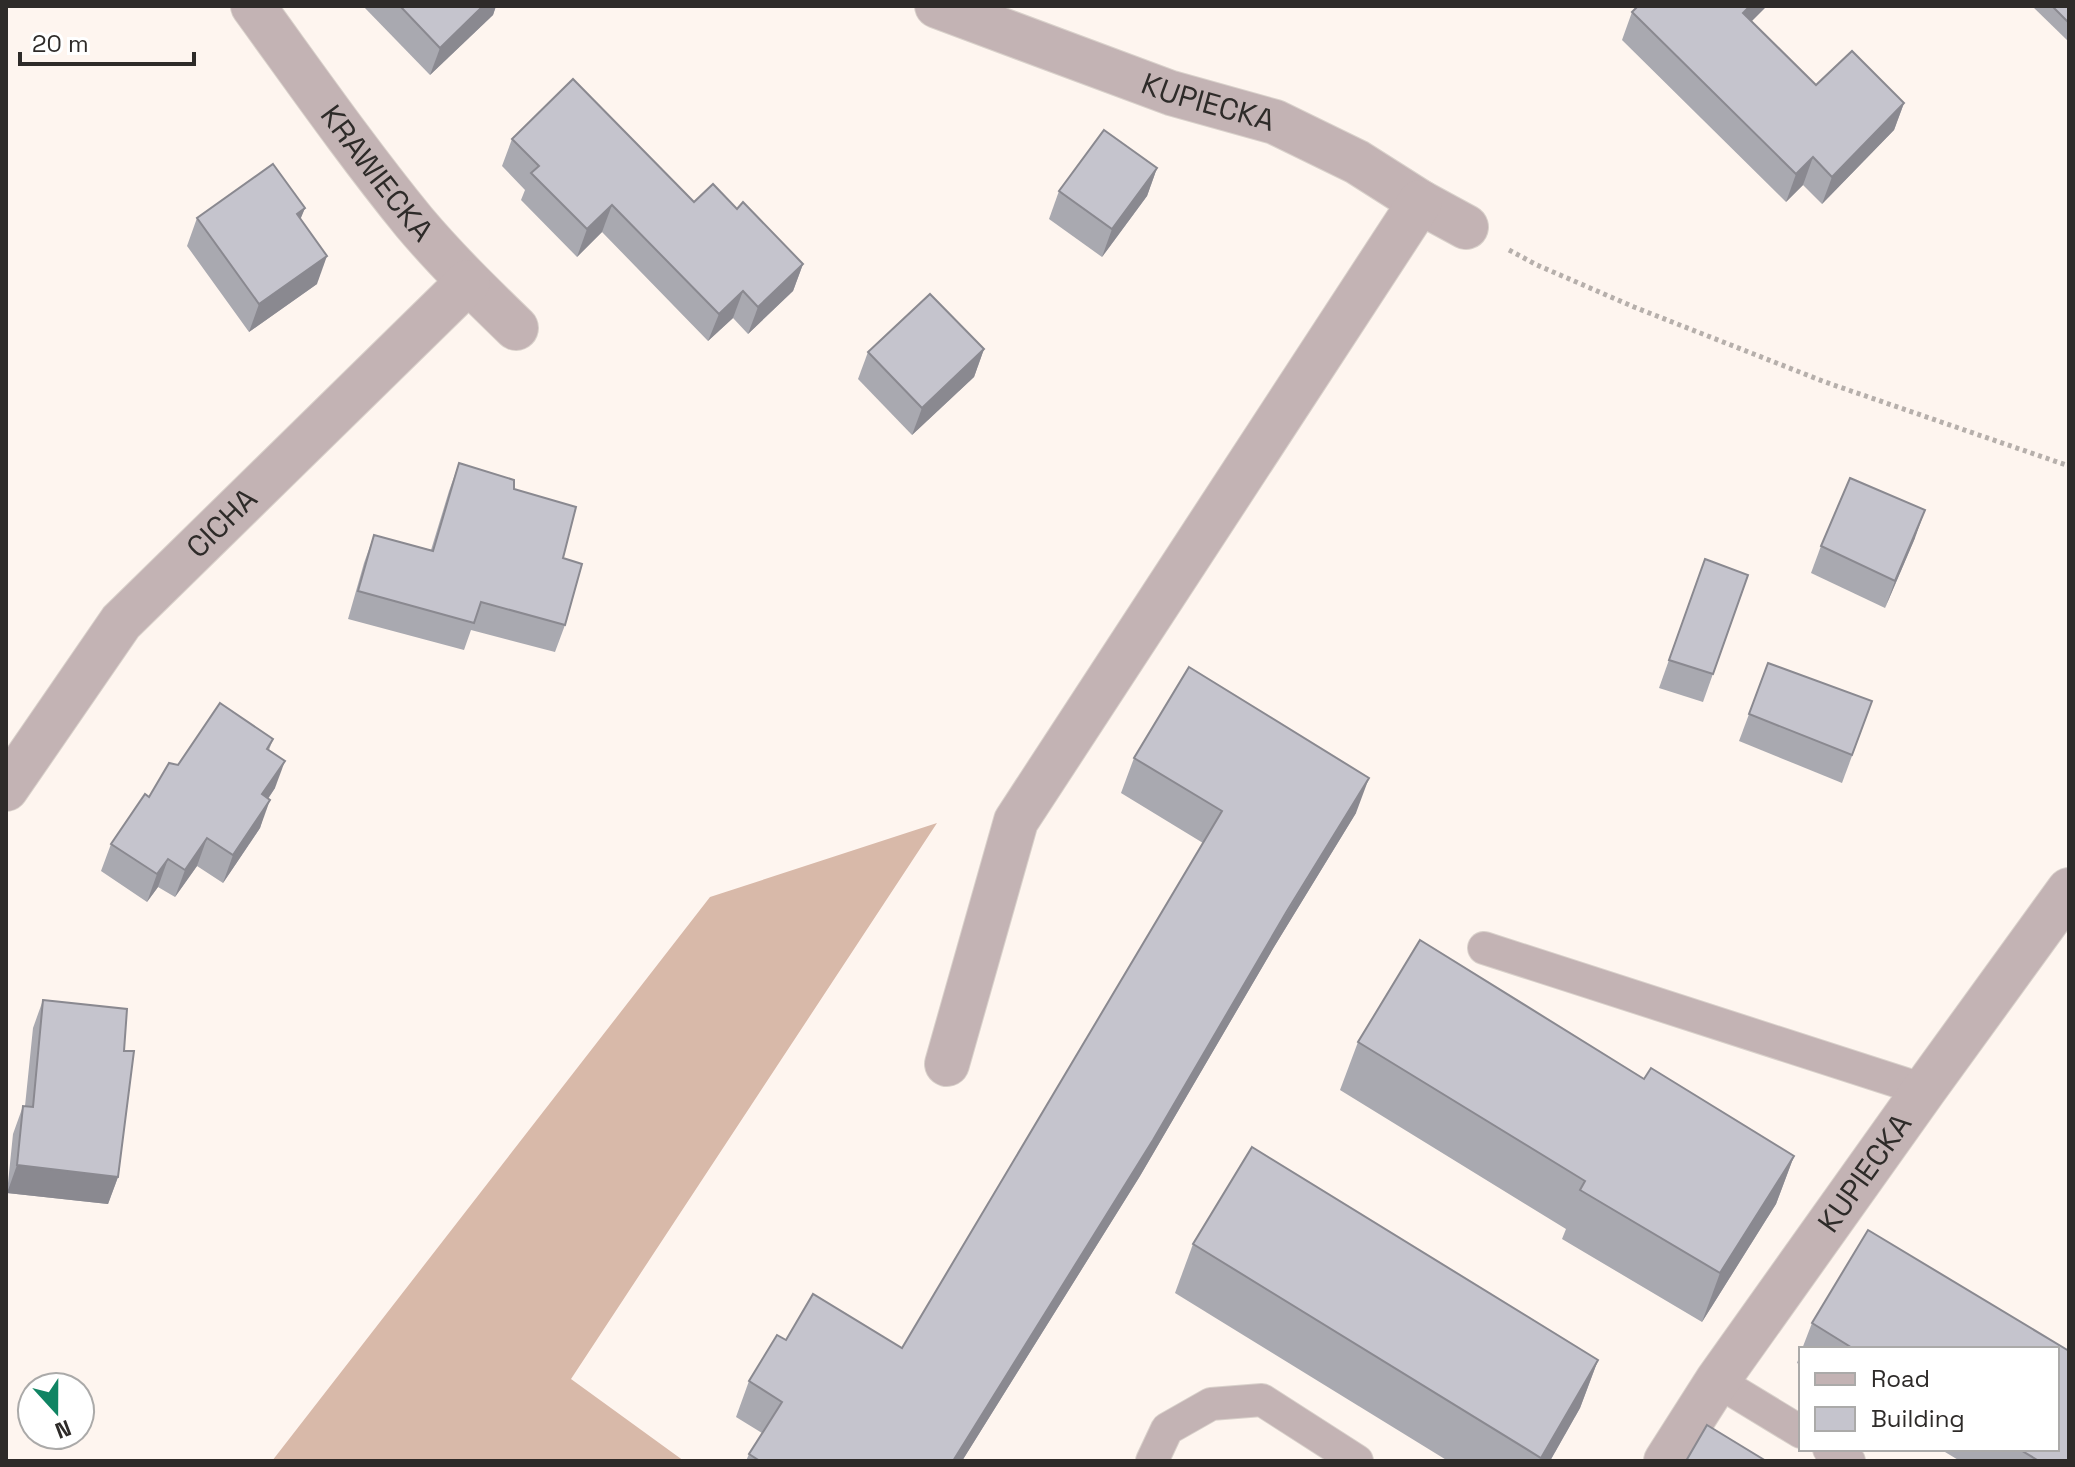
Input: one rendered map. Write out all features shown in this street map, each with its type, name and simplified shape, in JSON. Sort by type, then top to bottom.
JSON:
[{"type":"street","name":"KRAWIECKA","points":[[253,6],[354,147],[416,224],[468,282],[516,328]]},
{"type":"street","name":"KUPIECKA","points":[[937,6],[1171,93],[1275,122],[1357,162],[1466,227]]},
{"type":"street","points":[[947,1064],[1016,821],[1420,202]]},
{"type":"street","name":"CICHA","points":[[6,789],[121,622],[468,282]]},
{"type":"street","name":"KUPIECKA","points":[[1666,1461],[1717,1381],[2069,890]]},
{"type":"lane","points":[[1484,948],[1924,1090]]},
{"type":"lane","points":[[1717,1381],[1799,1431]]},
{"type":"lane","points":[[1152,1461],[1167,1429],[1211,1404],[1262,1400],[1357,1461]]},
{"type":"path","points":[[1466,227],[1537,265],[1678,324],[1825,382],[2069,466]]},
{"type":"shaded area","points":[[937,823],[571,1379],[684,1461],[272,1461],[710,897]]},
{"type":"building","points":[[400,6],[483,6],[440,48]]},
{"type":"building","points":[[1638,6],[1750,6],[1743,13],[1816,85],[1852,51],[1904,103],[1832,177],[1813,157],[1796,174],[1632,12]]},
{"type":"building","points":[[2052,6],[2069,6],[2069,23]]},
{"type":"building","points":[[573,79],[694,202],[713,184],[737,209],[743,202],[803,264],[758,307],[743,291],[719,314],[612,205],[587,229],[531,173],[539,166],[512,139]]},
{"type":"building","points":[[1104,130],[1157,168],[1112,229],[1059,191]]},
{"type":"building","points":[[273,164],[305,208],[297,214],[327,256],[259,304],[197,218]]},
{"type":"building","points":[[930,294],[984,349],[922,408],[868,352]]},
{"type":"building","points":[[459,463],[514,480],[514,489],[576,507],[563,558],[582,564],[565,625],[481,602],[474,623],[358,591],[374,535],[433,551]]},
{"type":"building","points":[[1850,478],[1925,510],[1895,581],[1821,546]]},
{"type":"building","points":[[1705,559],[1748,575],[1713,674],[1669,660]]},
{"type":"building","points":[[1768,663],[1872,701],[1852,755],[1749,714]]},
{"type":"building","points":[[1189,667],[1369,778],[1153,1140],[953,1461],[760,1461],[749,1454],[782,1402],[749,1381],[777,1335],[786,1340],[813,1294],[902,1348],[1222,811],[1134,758]]},
{"type":"building","points":[[220,703],[273,739],[267,749],[285,761],[262,794],[270,800],[233,855],[207,838],[185,870],[168,859],[157,874],[111,844],[145,794],[149,797],[169,763],[178,765]]},
{"type":"building","points":[[1420,940],[1644,1079],[1651,1068],[1794,1156],[1720,1273],[1580,1190],[1585,1181],[1358,1042]]},
{"type":"building","points":[[43,1000],[127,1009],[124,1051],[134,1051],[118,1177],[17,1165],[23,1106],[33,1107]]},
{"type":"building","points":[[1252,1147],[1598,1360],[1541,1458],[1193,1244]]},
{"type":"building","points":[[1868,1230],[2069,1351],[2069,1461],[2039,1461],[2022,1451],[2059,1451],[2059,1347],[1851,1347],[1812,1323]]},
{"type":"building","points":[[1707,1425],[1766,1461],[1686,1461]]}]
